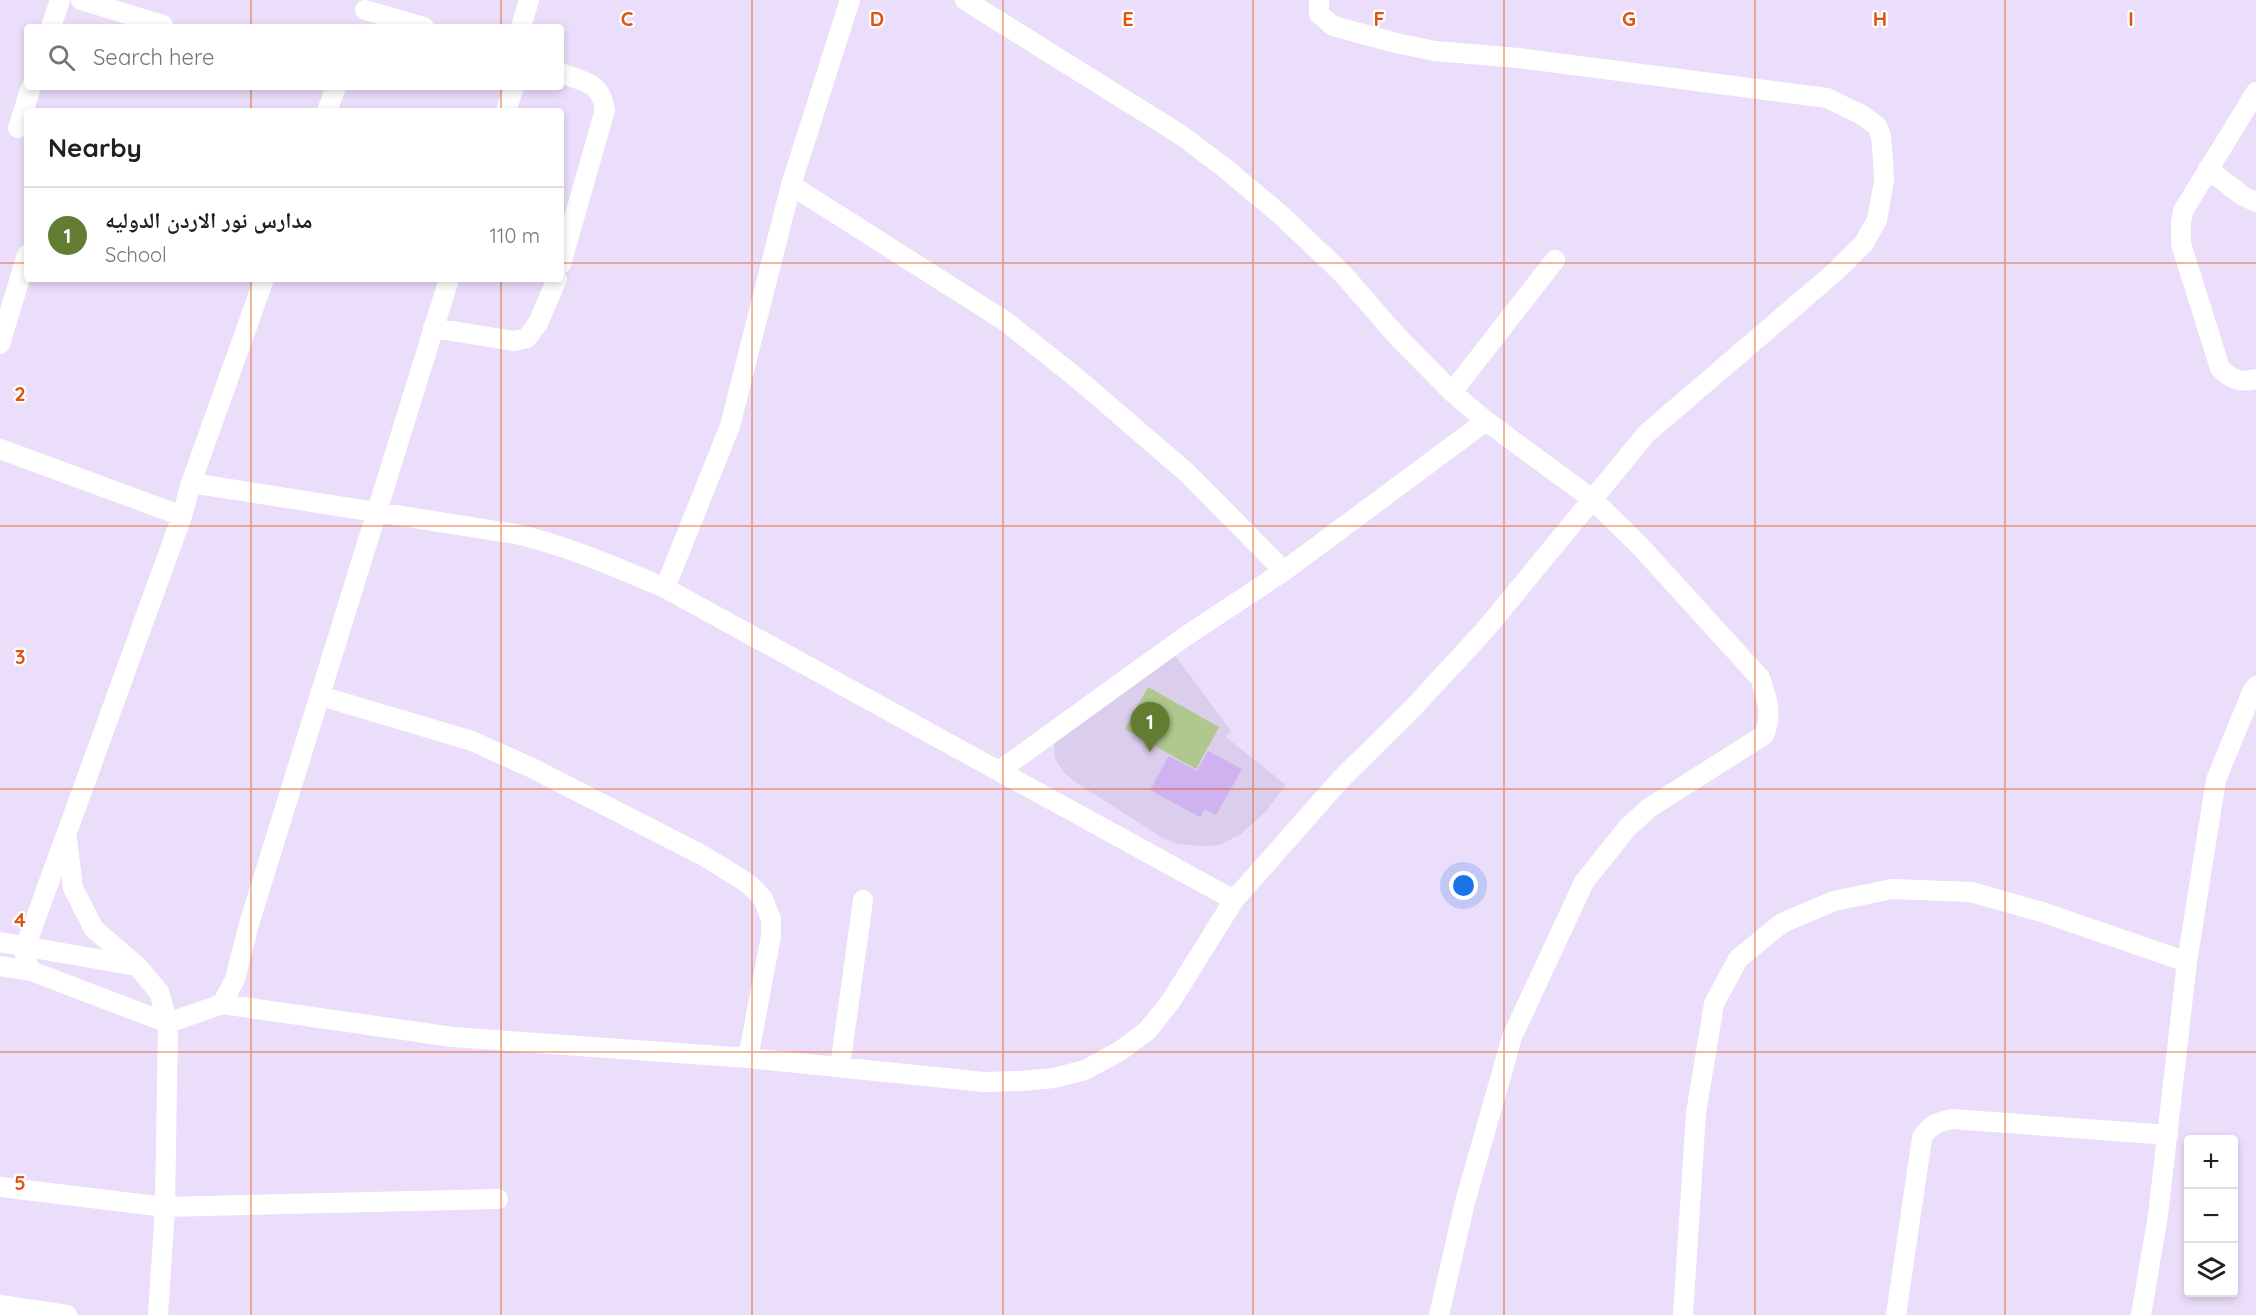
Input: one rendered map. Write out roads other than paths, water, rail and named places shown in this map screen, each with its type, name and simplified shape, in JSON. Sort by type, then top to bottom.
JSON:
[{"type":"street","points":[[52,24],[60,0]]},
{"type":"street","points":[[81,0],[160,24]]},
{"type":"street","points":[[522,24],[529,0]]},
{"type":"street","points":[[665,588],[730,426],[791,185],[850,0]]},
{"type":"street","points":[[965,0],[1180,135],[1226,169],[1282,216],[1343,274],[1396,335],[1452,392],[1486,422],[1592,499],[1639,545],[1760,678],[1769,706],[1768,726],[1764,735],[1649,808],[1628,826],[1584,882],[1512,1037],[1465,1202],[1439,1315]]},
{"type":"street","points":[[0,966],[31,971],[168,1023],[222,1004],[453,1037],[748,1058],[984,1082],[1054,1078],[1085,1070],[1120,1051],[1147,1031],[1171,1001],[1234,900],[1333,788],[1412,709],[1485,630],[1647,433],[1836,271],[1864,243],[1877,220],[1884,181],[1881,136],[1877,126],[1862,115],[1827,98],[1518,58],[1435,51],[1334,26],[1319,14],[1319,0]]},
{"type":"street","points":[[364,12],[412,24]]},
{"type":"street","points":[[564,74],[596,87],[604,99],[605,110],[564,254]]},
{"type":"street","points":[[15,127],[31,90]]},
{"type":"street","points":[[328,108],[335,90]]},
{"type":"street","points":[[507,108],[513,90]]},
{"type":"street","points":[[2256,92],[2183,211],[2180,235],[2220,368],[2229,378],[2242,382],[2256,379]]},
{"type":"street","points":[[2208,169],[2243,196],[2256,202]]},
{"type":"street","points":[[791,185],[982,304],[1005,321],[1078,379],[1186,472],[1284,571]]},
{"type":"street","points":[[1452,392],[1555,260]]},
{"type":"street","points":[[0,344],[24,265]]},
{"type":"street","points":[[31,971],[25,959],[26,945],[182,516],[191,483],[263,282]]},
{"type":"street","points":[[222,1004],[235,979],[249,924],[448,282]]},
{"type":"street","points":[[433,328],[514,340],[527,338],[538,323],[556,282]]},
{"type":"street","points":[[999,771],[1183,638],[1284,571],[1486,422]]},
{"type":"street","points":[[0,449],[182,516]]},
{"type":"street","points":[[191,483],[538,539],[560,545],[665,588],[1234,900]]},
{"type":"street","points":[[2141,1315],[2158,1215],[2187,962],[2216,780],[2256,686]]},
{"type":"street","points":[[321,696],[472,741],[702,855],[746,882],[763,899],[771,919],[771,936],[748,1058]]},
{"type":"street","points":[[66,834],[73,888],[94,929],[137,966],[159,992],[168,1023],[165,1207],[158,1315]]},
{"type":"street","points":[[1683,1315],[1696,1113],[1714,1004],[1738,959],[1782,923],[1834,901],[1892,889],[1971,892],[2042,912],[2187,962]]},
{"type":"street","points":[[840,1067],[863,900]]},
{"type":"street","points":[[0,942],[137,966]]},
{"type":"street","points":[[1896,1315],[1922,1137],[1927,1129],[1938,1122],[1952,1119],[2168,1135]]},
{"type":"street","points":[[0,1187],[165,1207],[498,1199]]},
{"type":"street","points":[[0,1305],[67,1315]]},
{"type":"place","name":"مدارس نور الاردن الدوليه","points":[[1150,752]]}]
